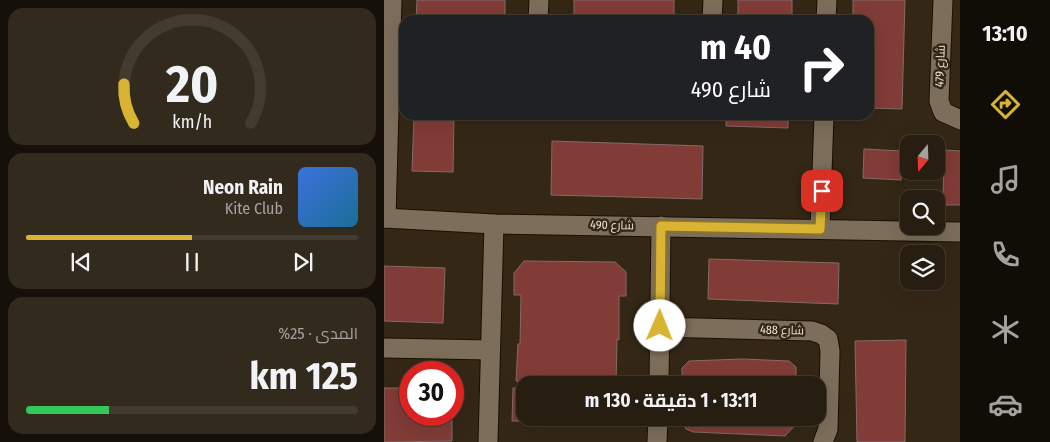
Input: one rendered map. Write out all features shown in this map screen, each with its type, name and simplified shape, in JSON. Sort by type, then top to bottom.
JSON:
[{"type":"street","points":[[385,218],[387,108],[392,0]]},
{"type":"street","points":[[538,15],[539,0]]},
{"type":"street","points":[[712,15],[713,0]]},
{"type":"street","points":[[826,15],[827,0]]},
{"type":"street","name":"شارع 479","points":[[942,0],[939,101],[943,112],[960,120]]},
{"type":"street","points":[[820,229],[824,120]]},
{"type":"street","name":"شارع 490","points":[[385,218],[494,224],[960,232]]},
{"type":"street","points":[[488,442],[494,224]]},
{"type":"street","points":[[659,376],[661,226]]},
{"type":"street","name":"شارع 488","points":[[660,326],[812,331],[821,334],[828,339],[830,351],[828,428],[823,442]]},
{"type":"street","points":[[384,348],[490,350]]},
{"type":"street","points":[[657,442],[658,426]]},
{"type":"building","points":[[417,0],[505,0],[505,15],[416,15]]},
{"type":"building","points":[[574,0],[674,0],[674,15],[574,15]]},
{"type":"building","points":[[738,0],[792,0],[792,15],[738,15]]},
{"type":"building","points":[[853,0],[905,0],[902,109],[874,108],[874,15],[853,15]]},
{"type":"building","points":[[414,120],[454,120],[453,172],[412,171]]},
{"type":"building","points":[[726,120],[788,120],[788,128],[726,126]]},
{"type":"building","points":[[552,141],[703,146],[702,199],[551,195]]},
{"type":"building","points":[[864,149],[900,151],[900,180],[863,178]]},
{"type":"building","points":[[945,150],[961,151],[961,205],[945,205],[945,190],[943,190]]},
{"type":"building","points":[[709,259],[839,263],[838,304],[708,299]]},
{"type":"building","points":[[524,261],[615,262],[626,272],[626,296],[619,296],[619,340],[617,339],[616,376],[516,376],[518,344],[520,344],[521,295],[514,295],[514,273]]},
{"type":"building","points":[[384,266],[445,268],[443,323],[384,321]]},
{"type":"building","points":[[906,340],[905,442],[857,442],[855,341]]},
{"type":"building","points":[[742,359],[789,361],[796,367],[796,376],[682,376],[682,368],[689,361]]},
{"type":"building","points":[[384,388],[399,388],[399,426],[452,426],[452,441],[384,442]]},
{"type":"building","points":[[513,388],[516,388],[516,421],[512,421]]},
{"type":"building","points":[[684,426],[794,426],[785,436],[693,432]]},
{"type":"route","points":[[660,326],[661,226],[820,229],[822,191]]}]
